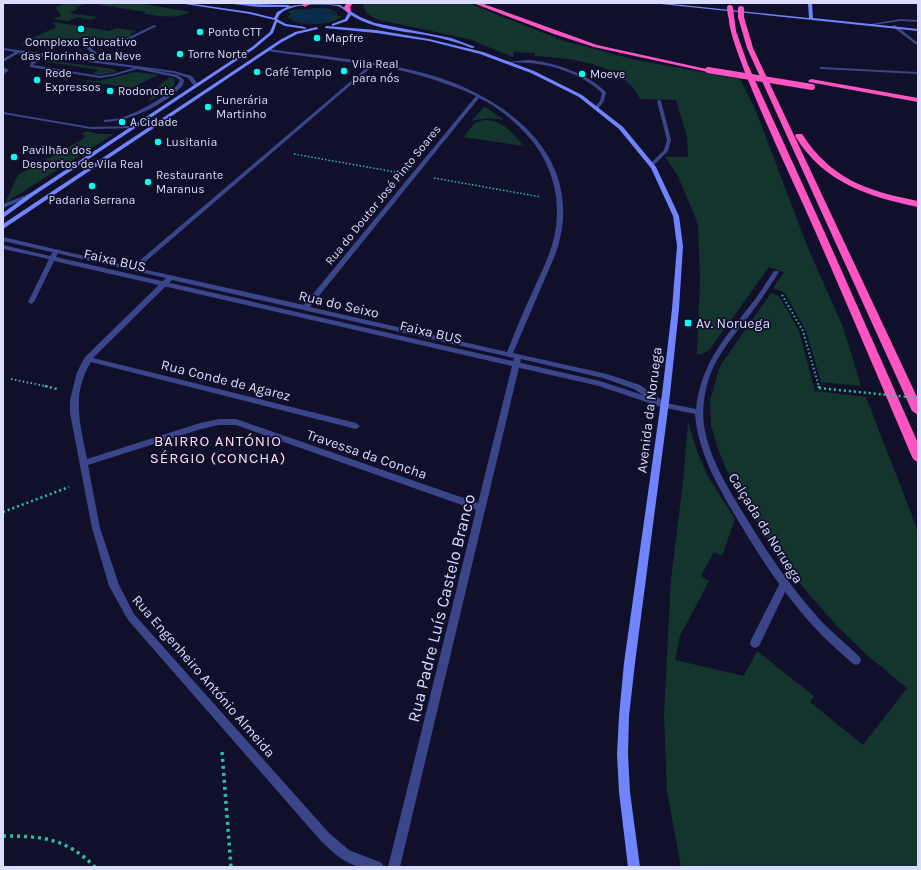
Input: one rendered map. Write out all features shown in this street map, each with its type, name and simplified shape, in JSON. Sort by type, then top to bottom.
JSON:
[{"type":"highway","points":[[349,12],[348,7],[350,3]]},
{"type":"highway","points":[[476,3],[556,33],[596,46],[709,67],[918,100]]},
{"type":"highway","points":[[490,3],[593,40],[709,67]]},
{"type":"highway","points":[[730,9],[733,31],[746,65],[918,456]]},
{"type":"highway","points":[[741,9],[750,48],[918,411]]},
{"type":"highway","points":[[750,48],[768,73],[803,144],[819,164],[860,187],[885,196],[918,204]]},
{"type":"highway","points":[[811,84],[918,106]]},
{"type":"main road","points":[[180,3],[276,20],[291,27],[326,27],[391,34],[485,54]]},
{"type":"main road","points":[[227,3],[263,6],[304,4],[335,5],[378,25],[462,43],[485,54]]},
{"type":"main road","points":[[653,3],[894,26],[918,30]]},
{"type":"main road","points":[[810,3],[811,18]]},
{"type":"main road","points":[[3,216],[31,195],[259,44],[272,32],[280,11],[304,4]]},
{"type":"main road","points":[[326,27],[346,20],[349,12]]},
{"type":"main road","points":[[3,227],[288,36],[317,28]]},
{"type":"main road","name":"Avenida da Noruega","points":[[485,54],[509,62],[563,86],[596,108],[623,131],[652,165],[667,193],[676,216],[680,247],[673,336],[624,716],[624,787],[627,825],[634,867]]},
{"type":"street","points":[[873,24],[900,20],[918,21]]},
{"type":"street","points":[[84,60],[95,53],[84,44],[85,41],[122,42],[155,26]]},
{"type":"street","points":[[894,26],[918,45]]},
{"type":"street","points":[[3,49],[182,73],[192,78],[197,86]]},
{"type":"street","name":"Rua Padre Luís Castelo Branco","points":[[267,50],[373,64],[422,74],[478,96],[509,115],[534,139],[554,172],[558,190],[559,221],[555,245],[514,359],[481,508],[394,867]]},
{"type":"street","points":[[3,61],[19,51]]},
{"type":"street","points":[[43,54],[32,62],[30,66],[100,77],[137,68],[177,76],[182,82],[175,90],[135,115],[122,119],[106,121]]},
{"type":"street","points":[[509,62],[530,61],[546,63],[591,83],[604,93],[602,101],[596,108]]},
{"type":"street","points":[[132,269],[373,64]]},
{"type":"street","points":[[3,68],[7,70],[3,74]]},
{"type":"street","points":[[821,68],[918,73]]},
{"type":"street","name":"Rua do Doutor José Pinto Soares","points":[[305,308],[478,96]]},
{"type":"street","points":[[652,165],[666,150],[670,140],[659,101]]},
{"type":"street","points":[[3,113],[91,128],[135,127]]},
{"type":"street","points":[[3,206],[31,195]]},
{"type":"street","name":"Rua do Seixo","points":[[3,239],[305,308],[514,359]]},
{"type":"street","name":"Faixa BUS","points":[[3,247],[163,285],[514,359],[607,386],[664,405]]},
{"type":"street","points":[[31,302],[56,251]]},
{"type":"street","name":"Calçada da Noruega","points":[[776,272],[708,367],[700,389],[698,412],[703,439],[714,472],[747,529],[784,584],[814,621],[856,660]]},
{"type":"street","name":"Rua Engenheiro António Almeida","points":[[171,278],[88,359],[81,372],[75,392],[74,413],[86,481],[99,540],[114,586],[123,605],[131,617],[331,844],[345,855],[378,867]]},
{"type":"street","name":"Rua Conde de Agarez","points":[[88,359],[356,426]]},
{"type":"street","points":[[664,405],[698,412]]},
{"type":"street","name":"Travessa da Concha","points":[[83,463],[200,426],[224,422],[246,425],[481,508]]},
{"type":"street","points":[[755,643],[784,584]]},
{"type":"path","points":[[766,288],[782,294],[803,331],[819,388],[918,398]]},
{"type":"path","points":[[11,379],[75,392]]},
{"type":"path","points":[[3,512],[86,481]]},
{"type":"path","points":[[219,717],[231,867]]},
{"type":"path","points":[[3,836],[42,837],[68,844],[82,852],[95,867]]},
{"type":"green space","points":[[66,3],[87,3],[75,8],[78,9],[69,13],[97,17],[91,20],[77,17],[68,21],[53,19],[61,16],[55,7]]},
{"type":"green space","points":[[103,3],[139,3],[190,12],[179,16],[156,16],[144,14],[146,12],[99,5]]},
{"type":"green space","points":[[362,3],[468,3],[564,41],[636,60],[740,79],[756,111],[808,248],[843,327],[861,386],[821,382],[806,331],[785,293],[773,288],[784,272],[769,267],[710,349],[702,354],[697,354],[700,278],[698,224],[678,176],[665,157],[688,157],[687,136],[676,100],[640,99],[632,87],[621,77],[609,70],[595,65],[564,58],[535,56],[535,53],[514,52],[513,57],[469,39],[379,20],[367,14]]},
{"type":"green space","points":[[319,8],[330,9],[337,13],[337,16],[342,16],[331,22],[315,24],[306,24],[299,23],[288,17],[291,13],[287,12],[293,10]],"holes":[[[309,9],[333,12],[335,15],[330,18],[307,24],[291,18],[295,12]]]},
{"type":"green space","points":[[54,22],[109,31],[117,28],[136,31],[130,34],[132,35],[120,40],[84,37],[64,42],[51,48],[20,44],[54,28],[56,26],[52,23]]},
{"type":"green space","points":[[46,60],[113,69],[117,72],[99,75],[92,74],[99,70],[41,61]]},
{"type":"green space","points":[[135,72],[158,75],[131,88],[79,80],[100,81]]},
{"type":"green space","points":[[170,77],[175,79],[174,86],[148,102],[161,84]]},
{"type":"green space","points":[[484,107],[504,120],[488,118],[471,121]]},
{"type":"green space","points":[[484,120],[497,122],[507,128],[524,146],[463,137],[475,123]]},
{"type":"green space","points":[[86,131],[98,134],[114,134],[5,203],[18,175],[83,139],[85,136],[81,134]]},
{"type":"green space","points":[[771,293],[779,296],[799,331],[815,391],[866,397],[918,531],[918,867],[681,867],[667,791],[664,715],[671,579],[683,482],[688,422],[697,451],[707,475],[735,519],[722,556],[714,552],[701,576],[709,581],[680,636],[675,660],[744,676],[757,651],[814,696],[810,702],[863,745],[907,688],[867,655],[837,626],[782,563],[727,471],[718,449],[711,425],[710,400],[720,366]]},
{"type":"water","points":[[315,9],[329,10],[335,15],[331,19],[313,24],[295,21],[291,18],[292,14],[299,11]]},
{"type":"place","name":"Complexo Educativo das Florinhas da Neve","points":[[81,29]]},
{"type":"place","name":"Ponto CTT","points":[[200,32]]},
{"type":"place","name":"Mapfre","points":[[317,38]]},
{"type":"place","name":"Torre Norte","points":[[180,54]]},
{"type":"place","name":"Vila Real para nós","points":[[344,71]]},
{"type":"place","name":"Café Templo","points":[[257,72]]},
{"type":"place","name":"Moeve","points":[[582,74]]},
{"type":"place","name":"Rede Expressos","points":[[37,80]]},
{"type":"place","name":"Rodonorte","points":[[110,91]]},
{"type":"place","name":"Funerária Martinho","points":[[208,107]]},
{"type":"place","name":"A Cidade","points":[[122,122]]},
{"type":"place","name":"Lusitania","points":[[158,142]]},
{"type":"place","name":"Pavilhão dos Desportos de Vila Real","points":[[14,157]]},
{"type":"place","name":"Restaurante Maranus","points":[[148,182]]},
{"type":"place","name":"Padaria Serrana","points":[[92,186]]},
{"type":"place","name":"Av. Noruega","points":[[688,323]]},
{"type":"district","name":"BAIRRO ANTÓNIO SÉRGIO (CONCHA)","points":[[218,450]]}]
